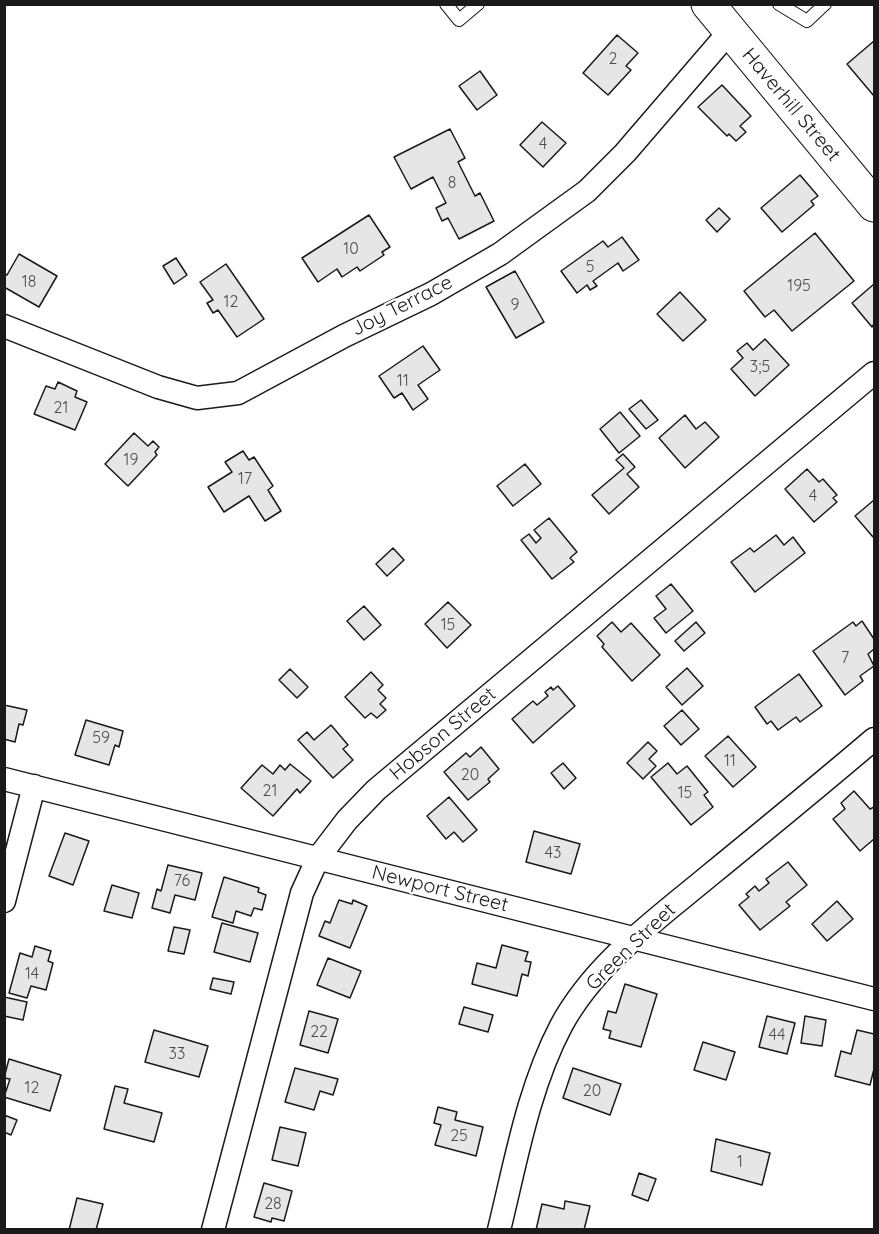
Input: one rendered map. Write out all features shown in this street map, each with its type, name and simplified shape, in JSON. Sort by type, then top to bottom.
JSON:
[{"type":"main road","name":"Haverhill Street","points":[[708,4],[874,205]]},
{"type":"street","name":"Joy Terrace","points":[[4,326],[137,379],[196,398],[238,393],[441,288],[500,254],[587,191],[640,136],[730,31]]},
{"type":"street","name":"Hobson Street","points":[[213,1230],[296,911],[318,858],[347,820],[376,790],[874,373]]},
{"type":"street","name":"Green Street","points":[[499,1230],[530,1102],[550,1048],[562,1024],[591,982],[635,938],[874,739]]},
{"type":"street","name":"Newport Street","points":[[4,778],[874,999]]},
{"type":"street","points":[[4,901],[34,786]]},
{"type":"lane","points":[[446,4],[459,20],[478,4]]},
{"type":"lane","points":[[779,4],[807,21],[825,4]]},
{"type":"building","points":[[617,35],[638,53],[626,66],[631,70],[608,95],[583,73]]},
{"type":"building","points":[[874,41],[874,96],[847,64]]},
{"type":"building","points":[[480,71],[497,95],[477,110],[459,86]]},
{"type":"building","points":[[722,85],[751,116],[740,126],[746,132],[736,141],[729,134],[727,136],[698,107]]},
{"type":"building","points":[[542,122],[566,143],[543,167],[520,145]]},
{"type":"building","points":[[450,129],[465,158],[458,162],[475,196],[480,193],[494,221],[459,239],[448,218],[442,221],[436,208],[446,203],[433,177],[411,189],[394,157]]},
{"type":"building","points":[[800,175],[818,196],[811,201],[814,205],[782,232],[761,208]]},
{"type":"building","points":[[719,208],[730,219],[717,232],[706,220]]},
{"type":"building","points":[[369,215],[390,247],[382,252],[384,255],[360,271],[357,267],[342,277],[337,269],[318,282],[302,258]]},
{"type":"building","points":[[815,233],[854,281],[792,331],[774,310],[765,317],[744,291]]},
{"type":"building","points":[[622,237],[639,260],[623,271],[618,263],[593,281],[597,286],[590,290],[587,285],[577,293],[561,271],[603,241],[608,247]]},
{"type":"building","points":[[19,254],[57,276],[39,307],[4,287],[4,274],[7,275]]},
{"type":"building","points":[[176,258],[187,275],[174,284],[163,266]]},
{"type":"building","points":[[226,264],[264,319],[237,337],[218,310],[213,313],[207,303],[213,300],[200,282]]},
{"type":"building","points":[[515,271],[544,322],[516,338],[486,287]]},
{"type":"building","points":[[874,284],[874,324],[872,327],[852,303]]},
{"type":"building","points":[[680,292],[706,320],[683,341],[657,314]]},
{"type":"building","points":[[765,339],[789,365],[755,396],[731,369],[743,358],[737,351],[747,343],[753,350]]},
{"type":"building","points":[[423,346],[440,370],[418,385],[428,399],[413,410],[402,393],[394,398],[379,376]]},
{"type":"building","points":[[58,382],[77,391],[75,397],[87,402],[75,430],[34,414],[46,386],[55,389]]},
{"type":"building","points":[[641,400],[658,420],[646,429],[629,409]]},
{"type":"building","points":[[620,412],[640,436],[619,453],[600,429]]},
{"type":"building","points":[[685,415],[696,429],[705,422],[719,437],[685,468],[659,438]]},
{"type":"building","points":[[134,433],[148,446],[153,441],[159,447],[155,452],[157,455],[128,486],[105,464]]},
{"type":"building","points":[[243,451],[249,460],[254,457],[273,486],[268,490],[281,511],[265,521],[249,496],[224,512],[208,487],[232,472],[225,462]]},
{"type":"building","points":[[623,454],[635,467],[627,474],[639,487],[609,514],[592,495],[624,468],[616,460]]},
{"type":"building","points":[[525,464],[541,484],[513,506],[497,486]]},
{"type":"building","points":[[807,469],[819,482],[823,479],[837,495],[833,498],[837,502],[814,522],[785,489]]},
{"type":"building","points":[[874,500],[874,535],[873,537],[855,516]]},
{"type":"building","points":[[549,518],[577,552],[570,558],[574,562],[552,579],[521,540],[529,534],[536,543],[541,538],[534,530]]},
{"type":"building","points":[[776,535],[784,545],[793,537],[805,553],[755,592],[731,562],[750,548],[754,552]]},
{"type":"building","points":[[393,548],[404,560],[387,576],[376,564]]},
{"type":"building","points":[[671,584],[693,611],[666,633],[654,618],[666,609],[656,596]]},
{"type":"building","points":[[448,602],[471,625],[447,648],[425,624]]},
{"type":"building","points":[[364,606],[381,625],[364,640],[347,621]]},
{"type":"building","points":[[862,621],[874,639],[874,649],[868,654],[874,666],[860,676],[863,681],[845,695],[813,651],[853,622],[856,626]]},
{"type":"building","points":[[612,622],[621,632],[631,623],[660,655],[632,681],[602,647],[604,644],[597,636]]},
{"type":"building","points":[[696,622],[705,633],[684,651],[675,641]]},
{"type":"building","points":[[687,668],[703,686],[682,705],[666,687]]},
{"type":"building","points":[[290,669],[308,687],[297,698],[279,680]]},
{"type":"building","points":[[371,672],[383,685],[378,690],[386,698],[380,704],[386,710],[377,718],[371,713],[365,718],[345,697]]},
{"type":"building","points":[[799,674],[822,706],[800,722],[796,717],[778,730],[771,721],[767,724],[755,707]]},
{"type":"building","points":[[558,686],[575,706],[533,743],[512,719],[533,701],[537,705],[548,696],[545,692],[551,687],[553,690]]},
{"type":"building","points":[[4,705],[27,710],[23,725],[19,724],[15,742],[4,739]]},
{"type":"building","points":[[682,710],[699,729],[681,745],[664,726]]},
{"type":"building","points":[[86,720],[123,731],[119,747],[115,745],[109,765],[75,755]]},
{"type":"building","points":[[331,725],[348,745],[343,749],[353,760],[333,778],[298,740],[307,732],[314,740]]},
{"type":"building","points":[[728,736],[756,767],[733,787],[705,756]]},
{"type":"building","points":[[648,742],[657,751],[649,759],[656,766],[643,779],[627,763]]},
{"type":"building","points":[[481,747],[499,769],[488,779],[490,782],[468,800],[444,772],[466,753],[470,757]]},
{"type":"building","points":[[563,763],[576,778],[564,789],[551,773]]},
{"type":"building","points":[[668,763],[677,774],[687,766],[708,792],[704,795],[713,807],[691,825],[651,777]]},
{"type":"building","points":[[290,764],[311,781],[300,793],[297,789],[273,816],[241,788],[262,765],[273,774],[280,765],[285,770]]},
{"type":"building","points":[[854,791],[870,809],[874,807],[874,839],[860,851],[833,819],[845,809],[841,803]]},
{"type":"building","points":[[449,797],[477,830],[463,842],[454,832],[446,839],[427,816]]},
{"type":"building","points":[[534,831],[580,844],[571,874],[526,862]]},
{"type":"building","points":[[65,833],[89,841],[73,885],[49,876]]},
{"type":"building","points":[[788,862],[807,885],[786,902],[790,906],[760,930],[739,905],[749,897],[746,894],[755,886],[759,891],[769,883],[766,879]]},
{"type":"building","points":[[168,865],[202,873],[195,900],[175,895],[170,913],[152,908],[157,889],[161,891]]},
{"type":"building","points":[[224,877],[259,888],[258,892],[266,895],[262,910],[254,908],[251,916],[236,911],[233,923],[212,917]]},
{"type":"building","points":[[112,885],[139,893],[132,918],[104,911]]},
{"type":"building","points":[[339,900],[352,904],[353,900],[367,906],[350,948],[319,936],[325,921],[330,923]]},
{"type":"building","points":[[837,901],[853,919],[827,941],[812,924]]},
{"type":"building","points":[[222,923],[258,933],[250,962],[214,952]]},
{"type":"building","points":[[174,927],[190,930],[184,954],[168,951]]},
{"type":"building","points":[[502,945],[528,952],[525,961],[531,962],[528,976],[522,974],[517,996],[472,984],[477,963],[496,968]]},
{"type":"building","points":[[35,946],[51,951],[48,961],[53,963],[46,990],[31,986],[27,998],[9,993],[20,953],[32,957]]},
{"type":"building","points":[[328,958],[361,971],[350,998],[317,985]]},
{"type":"building","points":[[213,978],[234,982],[231,994],[210,989]]},
{"type":"building","points":[[625,984],[657,994],[641,1047],[609,1038],[611,1031],[603,1029],[608,1011],[616,1013]]},
{"type":"building","points":[[4,997],[27,1002],[23,1020],[4,1016]]},
{"type":"building","points":[[464,1007],[493,1015],[488,1032],[459,1024]]},
{"type":"building","points":[[309,1011],[338,1019],[328,1053],[300,1045]]},
{"type":"building","points":[[767,1016],[795,1023],[787,1054],[759,1047]]},
{"type":"building","points":[[805,1016],[826,1020],[822,1046],[801,1043]]},
{"type":"building","points":[[154,1030],[208,1046],[199,1077],[145,1062]]},
{"type":"building","points":[[857,1030],[874,1034],[874,1069],[870,1085],[835,1076],[841,1051],[851,1054]]},
{"type":"building","points":[[703,1042],[735,1052],[726,1080],[694,1070]]},
{"type":"building","points":[[9,1059],[61,1075],[50,1111],[4,1097],[10,1079],[4,1078]]},
{"type":"building","points":[[295,1068],[338,1079],[333,1095],[320,1091],[314,1110],[285,1102]]},
{"type":"building","points":[[573,1068],[621,1084],[610,1115],[563,1098]]},
{"type":"building","points":[[115,1086],[128,1089],[124,1103],[162,1113],[154,1142],[104,1129]]},
{"type":"building","points":[[438,1107],[457,1112],[455,1120],[483,1127],[476,1156],[435,1145],[441,1125],[434,1123]]},
{"type":"building","points":[[4,1115],[17,1120],[11,1135],[4,1132]]},
{"type":"building","points":[[280,1127],[306,1133],[298,1166],[272,1160]]},
{"type":"building","points":[[716,1139],[770,1153],[762,1185],[711,1171]]},
{"type":"building","points":[[639,1173],[656,1179],[648,1201],[632,1195]]},
{"type":"building","points":[[264,1183],[292,1191],[284,1221],[272,1218],[271,1222],[254,1217]]},
{"type":"building","points":[[77,1198],[103,1204],[96,1230],[69,1230]]},
{"type":"building","points":[[565,1201],[590,1206],[584,1230],[536,1230],[542,1204],[564,1209]]}]
